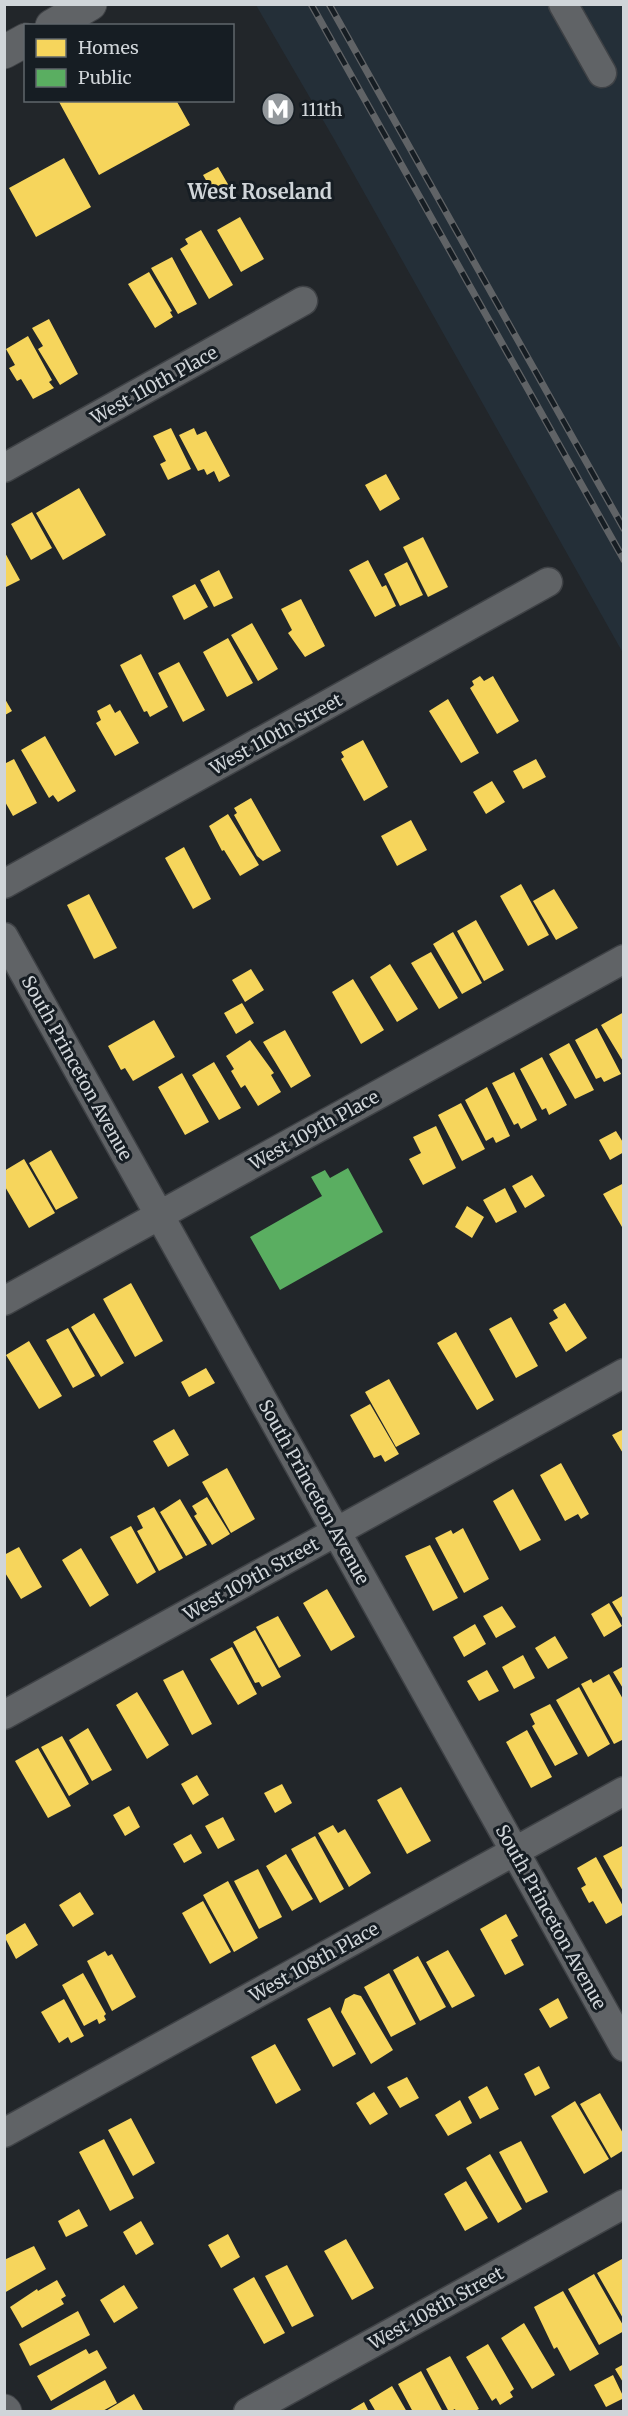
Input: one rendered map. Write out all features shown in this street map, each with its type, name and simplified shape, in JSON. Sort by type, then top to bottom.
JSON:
[{"type":"main road","points":[[55,24],[90,4]]},
{"type":"main road","points":[[4,52],[24,41]]},
{"type":"street","points":[[563,4],[602,73]]},
{"type":"street","name":"West 110th Place","points":[[4,468],[303,301]]},
{"type":"street","name":"West 110th Street","points":[[4,884],[548,582]]},
{"type":"street","name":"South Princeton Avenue","points":[[4,937],[624,2047]]},
{"type":"street","name":"West 109th Place","points":[[4,1300],[624,959]]},
{"type":"street","name":"West 109th Street","points":[[4,1715],[624,1373]]},
{"type":"street","name":"West 108th Place","points":[[4,2133],[624,1791]]},
{"type":"street","name":"West 108th Street","points":[[248,2412],[624,2204]]},
{"type":"shaded area","points":[[256,5],[623,5],[623,653],[334,139]]},
{"type":"building: Homes","points":[[59,102],[177,102],[190,125],[99,175]]},
{"type":"building: Homes","points":[[64,158],[91,207],[36,237],[9,188]]},
{"type":"building: Homes","points":[[218,167],[229,186],[214,194],[203,175]]},
{"type":"building: Homes","points":[[240,217],[264,259],[241,272],[217,230]]},
{"type":"building: Homes","points":[[201,230],[233,285],[209,299],[180,249],[188,244],[185,239]]},
{"type":"building: Homes","points":[[172,257],[197,304],[178,314],[151,268]]},
{"type":"building: Homes","points":[[149,272],[172,311],[170,312],[173,317],[155,328],[128,284]]},
{"type":"building: Homes","points":[[49,319],[78,374],[60,385],[38,349],[43,346],[32,328]]},
{"type":"building: Homes","points":[[28,336],[54,388],[33,399],[21,379],[17,381],[9,368],[15,365],[6,349]]},
{"type":"building: Homes","points":[[171,428],[191,469],[168,480],[160,464],[166,461],[153,436]]},
{"type":"building: Homes","points":[[194,428],[197,435],[206,431],[230,476],[219,482],[214,471],[207,475],[204,469],[198,471],[179,435]]},
{"type":"building: Homes","points":[[386,474],[400,499],[380,511],[365,485]]},
{"type":"building: Homes","points":[[79,488],[106,535],[63,560],[36,513]]},
{"type":"building: Homes","points":[[32,512],[52,548],[31,560],[11,524]]},
{"type":"building: Homes","points":[[423,537],[448,587],[428,597],[403,547]]},
{"type":"building: Homes","points":[[4,551],[20,580],[4,588]]},
{"type":"building: Homes","points":[[368,560],[382,587],[386,585],[396,606],[375,617],[349,570]]},
{"type":"building: Homes","points":[[407,562],[423,595],[400,606],[384,574]]},
{"type":"building: Homes","points":[[219,570],[233,598],[214,607],[200,580]]},
{"type":"building: Homes","points":[[195,584],[208,607],[184,620],[172,596]]},
{"type":"building: Homes","points":[[301,599],[325,646],[305,657],[288,633],[292,630],[281,609]]},
{"type":"building: Homes","points":[[252,623],[278,669],[258,681],[231,635]]},
{"type":"building: Homes","points":[[228,638],[253,683],[227,697],[203,652]]},
{"type":"building: Homes","points":[[141,654],[168,707],[150,717],[147,711],[144,712],[120,665]]},
{"type":"building: Homes","points":[[179,662],[205,710],[183,722],[158,673]]},
{"type":"building: Homes","points":[[480,676],[484,681],[493,676],[519,721],[497,734],[470,688],[474,685],[472,681]]},
{"type":"building: Homes","points":[[5,699],[12,711],[5,715]]},
{"type":"building: Homes","points":[[448,699],[479,753],[461,763],[429,711]]},
{"type":"building: Homes","points":[[110,704],[115,713],[120,710],[139,743],[115,756],[96,723],[101,720],[97,711]]},
{"type":"building: Homes","points":[[45,736],[76,791],[58,802],[53,795],[49,798],[21,750]]},
{"type":"building: Homes","points":[[363,740],[388,787],[364,801],[341,759],[344,757],[341,752]]},
{"type":"building: Homes","points":[[14,759],[37,803],[13,816],[4,800],[4,764]]},
{"type":"building: Homes","points":[[536,759],[546,777],[523,789],[513,771]]},
{"type":"building: Homes","points":[[492,781],[505,802],[486,814],[473,792]]},
{"type":"building: Homes","points":[[251,798],[281,851],[263,861],[257,856],[234,815],[237,813],[234,808]]},
{"type":"building: Homes","points":[[228,814],[259,865],[240,876],[224,850],[222,851],[209,826]]},
{"type":"building: Homes","points":[[411,820],[427,850],[397,866],[381,836]]},
{"type":"building: Homes","points":[[184,847],[211,899],[193,909],[165,858]]},
{"type":"building: Homes","points":[[521,884],[549,935],[528,946],[500,896]]},
{"type":"building: Homes","points":[[554,889],[578,928],[556,940],[533,901]]},
{"type":"building: Homes","points":[[89,894],[117,948],[94,959],[67,905]]},
{"type":"building: Homes","points":[[476,920],[504,970],[484,981],[457,931]]},
{"type":"building: Homes","points":[[453,932],[482,983],[462,994],[433,944]]},
{"type":"building: Homes","points":[[431,952],[458,998],[439,1009],[411,963]]},
{"type":"building: Homes","points":[[390,964],[418,1009],[397,1022],[370,977]]},
{"type":"building: Homes","points":[[251,969],[264,990],[245,1002],[232,980]]},
{"type":"building: Homes","points":[[353,979],[384,1030],[361,1044],[332,992]]},
{"type":"building: Homes","points":[[242,1003],[254,1023],[236,1034],[224,1013]]},
{"type":"building: Homes","points":[[624,1012],[624,1063],[601,1025]]},
{"type":"building: Homes","points":[[154,1020],[175,1057],[133,1081],[125,1068],[121,1070],[108,1046]]},
{"type":"building: Homes","points":[[597,1028],[621,1074],[604,1082],[601,1077],[596,1079],[575,1040]]},
{"type":"building: Homes","points":[[285,1030],[311,1076],[291,1088],[263,1042]]},
{"type":"building: Homes","points":[[250,1040],[274,1073],[271,1075],[281,1092],[258,1106],[245,1085],[241,1088],[231,1071],[234,1069],[226,1056]]},
{"type":"building: Homes","points":[[569,1043],[594,1090],[575,1099],[549,1054]]},
{"type":"building: Homes","points":[[542,1057],[567,1105],[549,1115],[546,1108],[542,1110],[520,1069]]},
{"type":"building: Homes","points":[[214,1062],[241,1108],[219,1120],[192,1075]]},
{"type":"building: Homes","points":[[514,1072],[537,1120],[521,1129],[518,1123],[514,1125],[492,1083]]},
{"type":"building: Homes","points":[[182,1073],[209,1122],[185,1135],[158,1087]]},
{"type":"building: Homes","points":[[487,1087],[510,1136],[496,1143],[493,1137],[486,1141],[465,1100]]},
{"type":"building: Homes","points":[[461,1103],[485,1149],[462,1161],[438,1115]]},
{"type":"building: Homes","points":[[436,1126],[456,1168],[423,1185],[409,1159],[421,1153],[413,1137]]},
{"type":"building: Homes","points":[[616,1131],[624,1144],[624,1152],[610,1160],[599,1140]]},
{"type":"building: Homes","points":[[51,1150],[78,1198],[56,1210],[29,1163]]},
{"type":"building: Homes","points":[[24,1159],[55,1213],[29,1228],[4,1185],[4,1171]]},
{"type":"building: Homes","points":[[532,1175],[545,1196],[525,1208],[512,1186]]},
{"type":"building: Homes","points":[[624,1183],[624,1226],[622,1227],[603,1194]]},
{"type":"building: Homes","points":[[505,1188],[517,1212],[496,1223],[483,1200]]},
{"type":"building: Homes","points":[[467,1206],[484,1217],[472,1238],[455,1227]]},
{"type":"building: Homes","points":[[131,1283],[163,1341],[135,1357],[103,1299]]},
{"type":"building: Homes","points":[[565,1303],[587,1338],[566,1352],[549,1323],[558,1318],[553,1310]]},
{"type":"building: Homes","points":[[94,1313],[124,1363],[101,1377],[71,1327]]},
{"type":"building: Homes","points":[[511,1317],[538,1366],[516,1378],[489,1329]]},
{"type":"building: Homes","points":[[68,1328],[95,1376],[73,1388],[46,1340]]},
{"type":"building: Homes","points":[[456,1332],[494,1400],[477,1410],[437,1343]]},
{"type":"building: Homes","points":[[29,1341],[62,1396],[39,1409],[6,1355]]},
{"type":"building: Homes","points":[[206,1368],[215,1383],[189,1397],[181,1382]]},
{"type":"building: Homes","points":[[389,1379],[420,1434],[396,1447],[365,1392]]},
{"type":"building: Homes","points":[[370,1404],[399,1454],[385,1462],[381,1455],[374,1458],[350,1415]]},
{"type":"building: Homes","points":[[174,1429],[189,1455],[168,1467],[153,1441]]},
{"type":"building: Homes","points":[[624,1429],[624,1455],[612,1435]]},
{"type":"building: Homes","points":[[561,1463],[589,1514],[581,1519],[578,1514],[565,1521],[540,1475]]},
{"type":"building: Homes","points":[[227,1468],[255,1519],[231,1533],[202,1482]]},
{"type":"building: Homes","points":[[513,1489],[541,1540],[520,1551],[493,1501]]},
{"type":"building: Homes","points":[[207,1497],[230,1534],[212,1545],[194,1516],[197,1514],[192,1506]]},
{"type":"building: Homes","points":[[180,1499],[207,1545],[186,1556],[160,1512]]},
{"type":"building: Homes","points":[[154,1507],[183,1558],[159,1571],[137,1531],[143,1528],[137,1516]]},
{"type":"building: Homes","points":[[131,1526],[156,1572],[137,1584],[110,1537]]},
{"type":"building: Homes","points":[[463,1528],[489,1579],[464,1593],[435,1538],[451,1530],[453,1534]]},
{"type":"building: Homes","points":[[430,1545],[458,1598],[433,1611],[405,1556]]},
{"type":"building: Homes","points":[[19,1547],[42,1587],[21,1599],[4,1571],[4,1555]]},
{"type":"building: Homes","points":[[81,1548],[109,1595],[90,1607],[62,1560]]},
{"type":"building: Homes","points":[[327,1589],[355,1637],[331,1651],[303,1603]]},
{"type":"building: Homes","points":[[624,1595],[624,1621],[612,1602]]},
{"type":"building: Homes","points":[[609,1603],[622,1626],[604,1637],[591,1614]]},
{"type":"building: Homes","points":[[502,1606],[516,1627],[496,1638],[483,1616]]},
{"type":"building: Homes","points":[[278,1616],[301,1656],[279,1668],[256,1627]]},
{"type":"building: Homes","points":[[475,1624],[486,1644],[464,1657],[453,1637]]},
{"type":"building: Homes","points":[[255,1630],[281,1677],[262,1687],[259,1682],[255,1683],[233,1642]]},
{"type":"building: Homes","points":[[555,1636],[568,1658],[548,1669],[535,1648]]},
{"type":"building: Homes","points":[[232,1647],[257,1694],[238,1705],[210,1659]]},
{"type":"building: Homes","points":[[523,1655],[535,1678],[514,1689],[502,1667]]},
{"type":"building: Homes","points":[[624,1666],[624,1690],[613,1672]]},
{"type":"building: Homes","points":[[183,1670],[212,1724],[192,1735],[163,1680]]},
{"type":"building: Homes","points":[[487,1670],[499,1691],[479,1701],[467,1681]]},
{"type":"building: Homes","points":[[609,1674],[624,1701],[624,1739],[614,1744],[581,1684],[591,1679],[593,1683]]},
{"type":"building: Homes","points":[[579,1687],[610,1744],[588,1757],[556,1700]]},
{"type":"building: Homes","points":[[137,1692],[169,1745],[147,1759],[116,1705]]},
{"type":"building: Homes","points":[[550,1704],[578,1754],[555,1766],[532,1726],[535,1724],[530,1714]]},
{"type":"building: Homes","points":[[88,1728],[112,1770],[92,1781],[69,1740]]},
{"type":"building: Homes","points":[[527,1730],[552,1777],[531,1788],[506,1742]]},
{"type":"building: Homes","points":[[62,1736],[89,1784],[69,1796],[41,1747]]},
{"type":"building: Homes","points":[[38,1748],[71,1806],[48,1818],[15,1761]]},
{"type":"building: Homes","points":[[197,1775],[209,1795],[193,1805],[181,1784]]},
{"type":"building: Homes","points":[[282,1784],[292,1803],[275,1813],[264,1793]]},
{"type":"building: Homes","points":[[401,1787],[431,1841],[407,1854],[377,1800]]},
{"type":"building: Homes","points":[[129,1806],[140,1827],[125,1836],[113,1815]]},
{"type":"building: Homes","points":[[223,1817],[235,1840],[218,1849],[205,1826]]},
{"type":"building: Homes","points":[[333,1825],[338,1833],[345,1829],[371,1873],[349,1887],[318,1833]]},
{"type":"building: Homes","points":[[191,1834],[202,1853],[184,1863],[173,1844]]},
{"type":"building: Homes","points":[[315,1836],[344,1889],[320,1903],[291,1849]]},
{"type":"building: Homes","points":[[624,1845],[624,1893],[603,1856]]},
{"type":"building: Homes","points":[[286,1854],[313,1899],[292,1911],[266,1866]]},
{"type":"building: Homes","points":[[596,1857],[624,1908],[624,1914],[606,1924],[593,1901],[589,1903],[581,1888],[586,1885],[577,1868]]},
{"type":"building: Homes","points":[[258,1869],[282,1917],[259,1929],[234,1881]]},
{"type":"building: Homes","points":[[228,1881],[258,1938],[234,1952],[203,1895]]},
{"type":"building: Homes","points":[[80,1892],[94,1914],[73,1927],[59,1905]]},
{"type":"building: Homes","points":[[203,1901],[231,1952],[210,1964],[182,1913]]},
{"type":"building: Homes","points":[[506,1914],[518,1936],[511,1940],[524,1965],[505,1975],[480,1929]]},
{"type":"building: Homes","points":[[25,1923],[38,1945],[16,1959],[4,1936]]},
{"type":"building: Homes","points":[[448,1950],[475,1996],[452,2008],[426,1962]]},
{"type":"building: Homes","points":[[105,1951],[108,1956],[112,1954],[136,1997],[112,2011],[87,1961]]},
{"type":"building: Homes","points":[[418,1956],[446,2007],[420,2021],[393,1970]]},
{"type":"building: Homes","points":[[83,1973],[106,2014],[104,2016],[106,2020],[99,2024],[97,2019],[84,2026],[62,1985]]},
{"type":"building: Homes","points":[[389,1973],[416,2024],[391,2037],[364,1987]]},
{"type":"building: Homes","points":[[354,1994],[361,1996],[393,2050],[371,2064],[341,2012],[345,1999]]},
{"type":"building: Homes","points":[[558,1998],[568,2018],[550,2028],[539,2009]]},
{"type":"building: Homes","points":[[64,1999],[84,2036],[71,2043],[68,2037],[59,2043],[41,2012]]},
{"type":"building: Homes","points":[[330,2007],[356,2054],[333,2067],[307,2019]]},
{"type":"building: Homes","points":[[275,2044],[301,2090],[276,2104],[251,2057]]},
{"type":"building: Homes","points":[[539,2066],[550,2088],[535,2096],[524,2074]]},
{"type":"building: Homes","points":[[407,2077],[419,2098],[400,2108],[387,2087]]},
{"type":"building: Homes","points":[[487,2086],[499,2109],[480,2119],[468,2097]]},
{"type":"building: Homes","points":[[374,2092],[388,2114],[370,2125],[356,2103]]},
{"type":"building: Homes","points":[[600,2093],[624,2135],[624,2150],[611,2158],[580,2104]]},
{"type":"building: Homes","points":[[460,2100],[472,2123],[448,2136],[435,2115]]},
{"type":"building: Homes","points":[[575,2101],[609,2159],[584,2174],[551,2116]]},
{"type":"building: Homes","points":[[131,2118],[155,2163],[133,2176],[108,2130]]},
{"type":"building: Homes","points":[[104,2139],[134,2198],[110,2211],[79,2152]]},
{"type":"building: Homes","points":[[521,2141],[548,2192],[526,2203],[499,2152]]},
{"type":"building: Homes","points":[[490,2154],[522,2209],[498,2223],[466,2168]]},
{"type":"building: Homes","points":[[466,2181],[488,2218],[465,2231],[444,2194]]},
{"type":"building: Homes","points":[[79,2209],[88,2226],[66,2237],[58,2221]]},
{"type":"building: Homes","points":[[141,2221],[154,2244],[136,2255],[123,2232]]},
{"type":"building: Homes","points":[[228,2234],[240,2257],[221,2268],[208,2245]]},
{"type":"building: Homes","points":[[346,2239],[374,2288],[352,2300],[324,2251]]},
{"type":"building: Homes","points":[[34,2246],[46,2269],[4,2293],[4,2260]]},
{"type":"building: Homes","points":[[622,2259],[624,2262],[624,2320],[597,2273]]},
{"type":"building: Homes","points":[[287,2265],[314,2316],[292,2327],[265,2276]]},
{"type":"building: Homes","points":[[594,2274],[624,2327],[624,2331],[599,2345],[568,2289]]},
{"type":"building: Homes","points":[[254,2277],[285,2333],[264,2344],[233,2289]]},
{"type":"building: Homes","points":[[57,2280],[66,2296],[61,2299],[64,2304],[22,2328],[10,2307],[37,2289],[38,2291]]},
{"type":"building: Homes","points":[[124,2285],[138,2308],[114,2323],[100,2300]]},
{"type":"building: Homes","points":[[563,2291],[599,2354],[570,2371],[557,2347],[554,2349],[534,2307]]},
{"type":"building: Homes","points":[[78,2311],[90,2335],[30,2366],[19,2344]]},
{"type":"building: Homes","points":[[524,2323],[555,2375],[532,2389],[501,2338]]},
{"type":"building: Homes","points":[[488,2344],[514,2389],[510,2392],[513,2397],[500,2405],[496,2398],[492,2401],[466,2357]]},
{"type":"building: Homes","points":[[86,2349],[89,2354],[97,2350],[107,2368],[51,2401],[37,2376]]},
{"type":"building: Homes","points":[[450,2356],[479,2409],[473,2412],[456,2412],[455,2409],[449,2412],[426,2369]]},
{"type":"building: Homes","points":[[624,2364],[624,2384],[615,2369]]},
{"type":"building: Homes","points":[[421,2371],[443,2412],[413,2412],[398,2384]]},
{"type":"building: Homes","points":[[613,2375],[624,2398],[606,2407],[594,2385]]},
{"type":"building: Homes","points":[[105,2380],[117,2403],[101,2412],[47,2412]]},
{"type":"building: Homes","points":[[392,2386],[407,2412],[376,2412],[369,2400]]},
{"type":"building: Homes","points":[[134,2394],[144,2412],[104,2412]]},
{"type":"building: Homes","points":[[364,2402],[369,2412],[347,2412]]},
{"type":"building: Public","points":[[348,1168],[383,1232],[280,1290],[250,1237],[322,1196],[311,1177],[325,1170],[330,1178]]},
{"type":"railway","points":[[311,4],[624,560]]},
{"type":"railway","points":[[329,4],[624,529]]},
{"type":"place","name":"111th","points":[[278,109]]},
{"type":"district","name":"West Roseland","points":[[260,191]]}]
